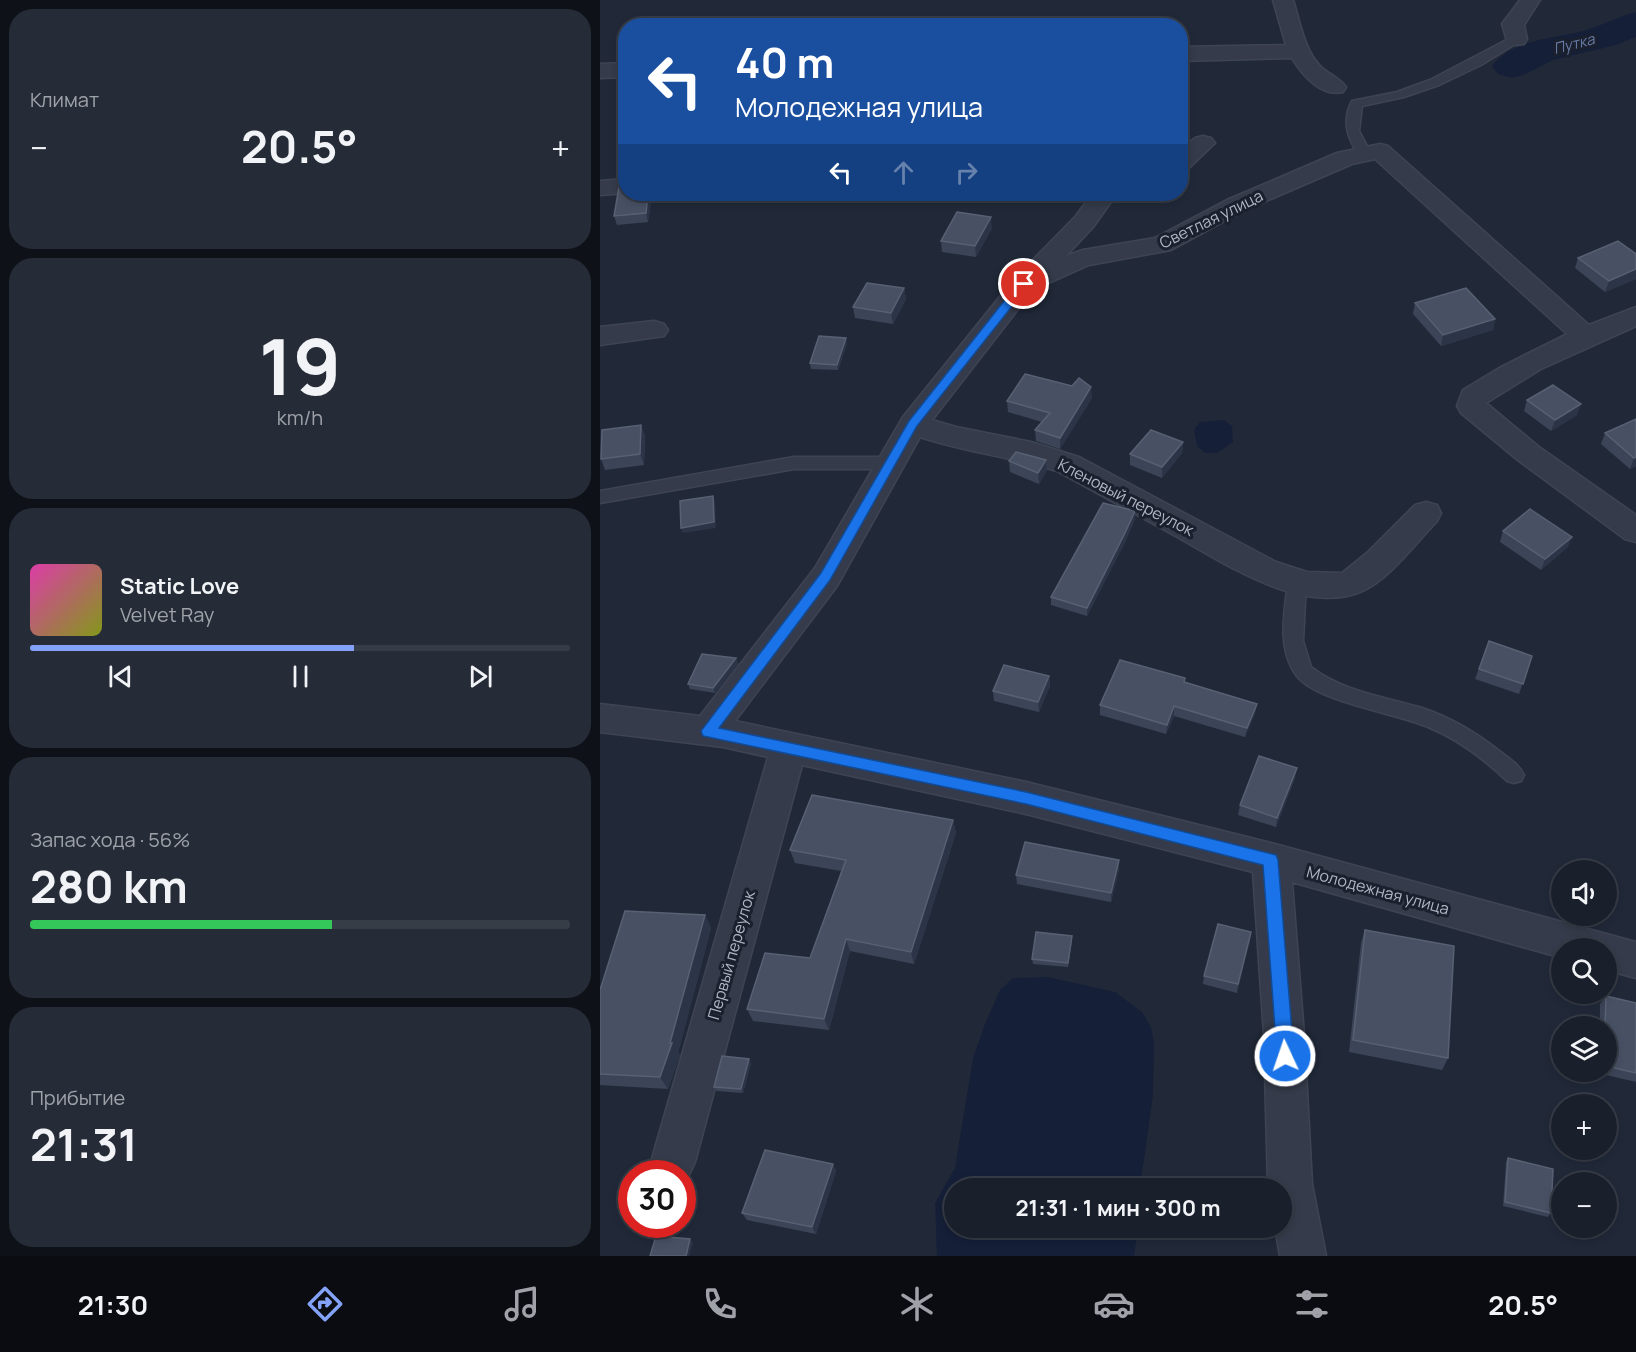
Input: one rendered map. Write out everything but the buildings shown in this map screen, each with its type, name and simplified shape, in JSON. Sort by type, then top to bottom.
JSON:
[{"type":"street","points":[[1516,39],[1513,24],[1526,9],[1530,0]]},
{"type":"street","points":[[1285,7],[1298,51],[1306,66],[1316,76],[1335,87]]},
{"type":"street","points":[[1188,54],[1298,51]]},
{"type":"street","points":[[600,71],[618,70]]},
{"type":"street","points":[[1188,157],[1203,143]]},
{"type":"street","name":"Светлая улица","points":[[708,731],[825,577],[913,424],[1024,284],[1083,258],[1162,245],[1236,205],[1345,158],[1380,151],[1586,337]]},
{"type":"street","points":[[600,188],[618,187]]},
{"type":"street","points":[[1024,284],[1101,201]]},
{"type":"street","points":[[1636,316],[1502,376],[1473,397],[1471,406],[1529,454],[1636,531]]},
{"type":"street","points":[[600,336],[654,330]]},
{"type":"street","name":"Кленовый переулок","points":[[913,424],[953,437],[1031,452],[1068,464],[1265,570],[1297,583],[1328,586],[1351,582],[1376,563],[1426,513]]},
{"type":"street","name":"Молодежная улица","points":[[600,718],[708,731],[1026,798],[1271,860],[1555,938]]},
{"type":"street","name":"Первый переулок","points":[[674,1160],[789,747]]},
{"type":"street","points":[[1271,860],[1284,1035],[1290,1184],[1303,1256]]},
{"type":"street","points":[[1617,955],[1636,960]]},
{"type":"lane","points":[[1356,104],[1405,93],[1447,76],[1495,53],[1516,39]]},
{"type":"lane","points":[[1335,87],[1356,104]]},
{"type":"lane","points":[[1356,104],[1351,120],[1354,139],[1365,154]]},
{"type":"lane","points":[[600,497],[794,463],[889,463]]},
{"type":"lane","points":[[1297,583],[1294,649],[1304,673],[1329,688],[1436,722],[1488,751],[1514,775]]},
{"type":"water","points":[[1224,420],[1232,426],[1233,442],[1217,453],[1205,453],[1197,446],[1194,430],[1200,422]]},
{"type":"water","points":[[1048,977],[1115,992],[1142,1012],[1151,1027],[1154,1043],[1153,1095],[1141,1178],[949,1178],[955,1168],[973,1058],[1000,990],[1013,978]]},
{"type":"water","points":[[944,1187],[944,1238],[1136,1238],[1134,1256],[937,1256],[935,1203]]},
{"type":"waterway","name":"Путка","points":[[1512,66],[1540,52],[1603,37],[1636,23]]},
{"type":"route","points":[[1024,284],[913,424],[825,577],[708,731],[1026,798],[1271,860],[1285,1056]]}]
